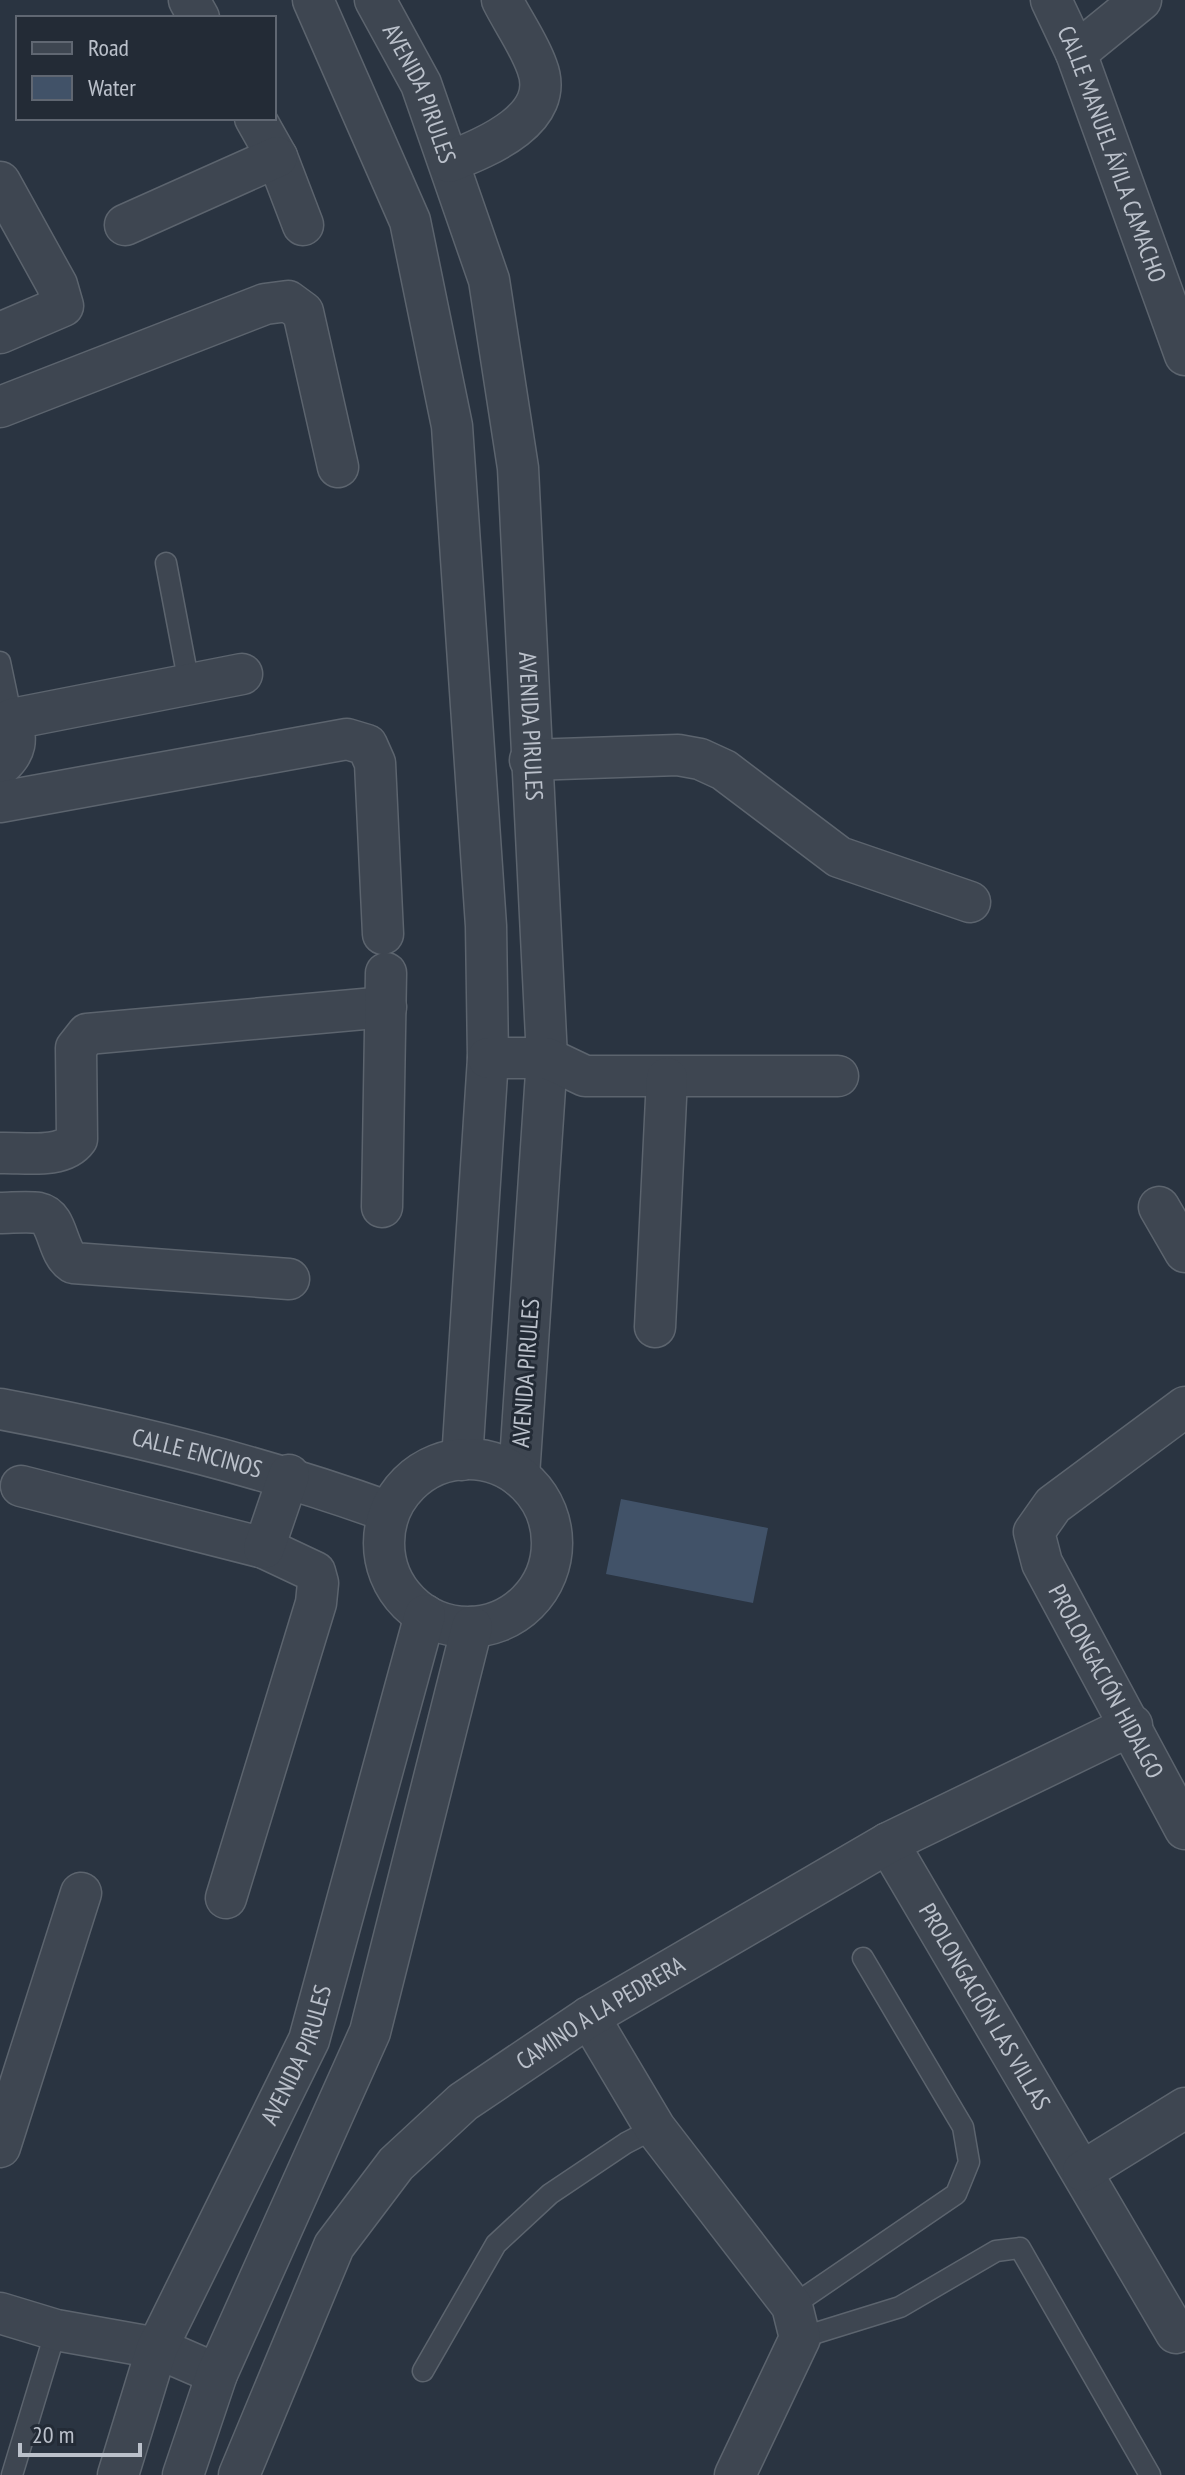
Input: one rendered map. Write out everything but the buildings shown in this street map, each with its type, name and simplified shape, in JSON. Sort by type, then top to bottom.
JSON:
[{"type":"street","points":[[313,0],[410,221],[452,426],[486,926],[488,1058],[462,1460]]},
{"type":"street","name":"AVENIDA PIRULES","points":[[375,0],[421,84],[489,280],[518,468],[547,1058],[519,1476]]},
{"type":"street","points":[[449,162],[488,146],[530,115],[541,93],[538,69],[502,0]]},
{"type":"street","name":"CALLE MANUEL ÁVILA CAMACHO","points":[[1051,0],[1076,53],[1185,355]]},
{"type":"street","points":[[1076,53],[1141,0]]},
{"type":"street","points":[[256,120],[277,157],[303,225]]},
{"type":"street","points":[[125,225],[277,157]]},
{"type":"street","points":[[0,182],[57,285],[63,306],[0,333]]},
{"type":"street","points":[[0,407],[265,304],[288,301],[303,312],[338,467]]},
{"type":"street","points":[[0,766],[13,755],[17,739],[12,719],[242,674]]},
{"type":"street","points":[[0,802],[347,739],[367,745],[375,763],[383,934]]},
{"type":"street","points":[[530,760],[678,755],[700,759],[724,770],[839,857],[970,902]]},
{"type":"street","points":[[0,1153],[62,1152],[72,1146],[77,1139],[76,1048],[87,1034],[386,990],[382,1207]]},
{"type":"street","points":[[488,1058],[547,1058],[585,1076],[838,1076]]},
{"type":"street","points":[[655,1327],[667,1078]]},
{"type":"street","points":[[1159,1207],[1185,1252]]},
{"type":"street","points":[[0,1213],[40,1213],[49,1217],[64,1257],[73,1263],[289,1279]]},
{"type":"street","name":"PROLONGACIÓN HIDALGO","points":[[1185,1407],[1053,1505],[1034,1532],[1042,1563],[1132,1725],[1185,1829]]},
{"type":"street","name":"CALLE ENCINOS","points":[[0,1409],[115,1430],[289,1475],[389,1512]]},
{"type":"street","points":[[462,1460],[493,1463],[519,1476],[540,1498],[551,1524],[552,1554],[543,1582],[526,1605],[501,1621],[472,1627],[447,1625],[425,1615],[406,1601],[392,1581],[385,1558],[384,1535],[389,1512],[401,1491],[419,1475],[440,1463],[462,1460]]},
{"type":"street","points":[[264,1548],[289,1475]]},
{"type":"street","points":[[21,1486],[264,1548],[304,1564],[315,1572],[318,1583],[316,1603],[226,1898]]},
{"type":"street","name":"AVENIDA PIRULES","points":[[118,2475],[157,2348],[309,2040],[425,1615]]},
{"type":"street","points":[[183,2475],[217,2374],[370,2032],[472,1627]]},
{"type":"street","name":"CAMINO A LA PEDRERA","points":[[239,2475],[334,2246],[396,2164],[463,2102],[589,2017],[888,1843],[1132,1725]]},
{"type":"street","name":"PROLONGACIÓN LAS VILLAS","points":[[888,1843],[1176,2333]]},
{"type":"street","points":[[0,2147],[81,1893]]},
{"type":"street","points":[[589,2017],[655,2128],[796,2322],[735,2475]]},
{"type":"street","points":[[1083,2171],[1185,2108]]},
{"type":"street","points":[[0,2313],[56,2330],[157,2348],[217,2374]]},
{"type":"lane","points":[[166,563],[189,684]]},
{"type":"lane","points":[[0,662],[12,719]]},
{"type":"lane","points":[[796,2322],[956,2194],[969,2162],[963,2127],[863,1958]]},
{"type":"lane","points":[[423,2371],[496,2244],[550,2194],[626,2143],[655,2128]]},
{"type":"lane","points":[[796,2322],[900,2307],[996,2251],[1020,2248],[1150,2475]]},
{"type":"lane","points":[[12,2475],[56,2330]]},
{"type":"water","points":[[621,1499],[768,1528],[753,1603],[606,1574]]}]
